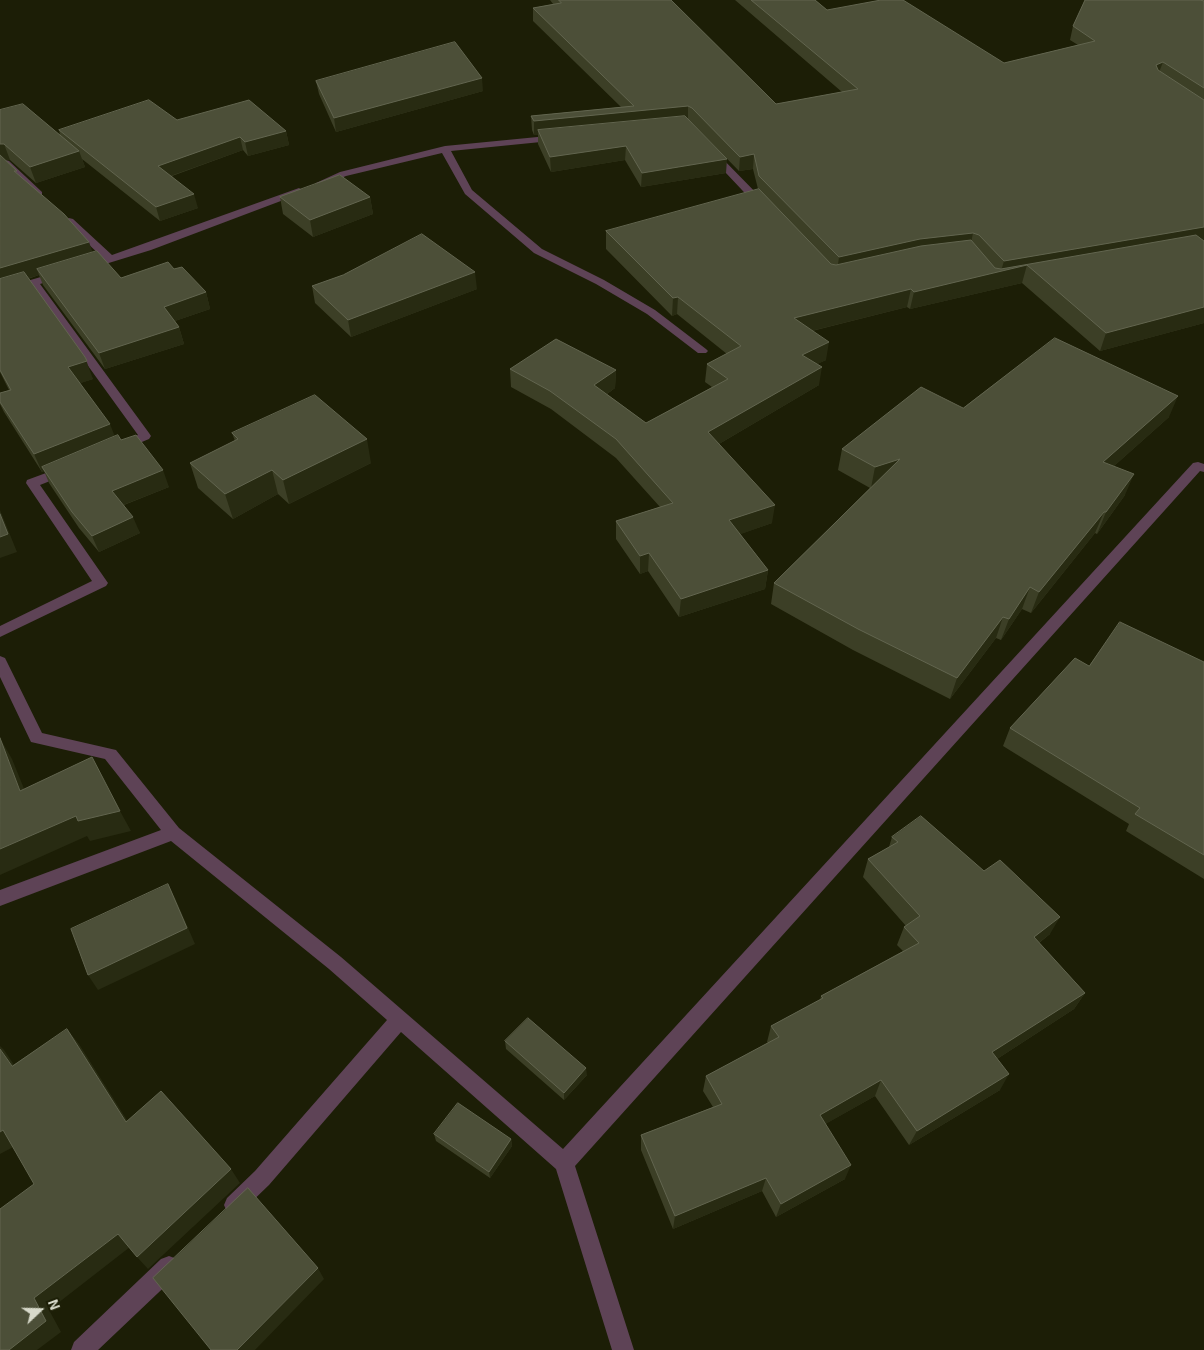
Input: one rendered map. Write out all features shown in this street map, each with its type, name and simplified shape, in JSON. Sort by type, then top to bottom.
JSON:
[{"type":"street","points":[[0,293],[147,248],[344,174],[445,149],[571,136]]},
{"type":"street","points":[[705,145],[772,215]]},
{"type":"street","points":[[445,149],[468,192],[538,251],[600,282],[650,312],[702,351]]},
{"type":"street","points":[[0,165],[6,164],[48,203]]},
{"type":"street","points":[[63,216],[110,260]]},
{"type":"street","points":[[34,283],[145,436],[110,451]]},
{"type":"street","points":[[0,632],[101,583],[32,484],[75,465]]},
{"type":"street","points":[[564,1163],[1198,466],[1204,468]]},
{"type":"street","points":[[0,662],[37,738],[110,754],[173,833],[335,963],[564,1163],[623,1350]]},
{"type":"street","points":[[0,898],[173,833]]},
{"type":"street","points":[[220,1219],[262,1178],[400,1020]]},
{"type":"street","points":[[82,1350],[184,1252]]},
{"type":"building","points":[[559,0],[671,0],[776,104],[858,89],[751,0],[815,0],[827,10],[881,0],[903,0],[1004,63],[1095,41],[1073,26],[1085,0],[1204,1],[1204,88],[1163,62],[1156,65],[1158,70],[1204,100],[1204,227],[1004,261],[979,235],[973,233],[920,239],[839,257],[759,176],[754,154],[740,157],[688,106],[534,121],[531,116],[634,106],[533,8],[561,3]]},
{"type":"building","points":[[455,42],[482,78],[334,118],[316,81]]},
{"type":"building","points":[[149,100],[177,120],[249,100],[286,131],[245,142],[240,137],[158,166],[194,194],[156,207],[59,130]]},
{"type":"building","points":[[23,104],[79,151],[30,167],[4,144],[0,144],[0,110]]},
{"type":"building","points":[[685,116],[727,159],[642,173],[626,146],[550,157],[538,130]]},
{"type":"building","points":[[0,155],[17,171],[14,171],[64,214],[89,242],[0,268]]},
{"type":"building","points":[[340,175],[370,197],[310,220],[280,197]]},
{"type":"building","points":[[759,189],[831,264],[836,265],[921,246],[971,240],[995,268],[1001,269],[1196,235],[1204,241],[1204,307],[1106,333],[1027,265],[914,292],[911,289],[794,318],[829,342],[802,355],[822,367],[708,432],[775,505],[729,520],[768,570],[681,599],[649,553],[640,556],[616,521],[673,503],[616,439],[550,391],[510,369],[556,339],[616,370],[594,385],[646,423],[728,379],[707,364],[741,346],[678,297],[673,298],[606,231]]},
{"type":"building","points":[[422,234],[475,272],[348,320],[312,286],[343,275]]},
{"type":"building","points":[[97,251],[121,278],[168,262],[174,269],[182,267],[206,292],[164,307],[179,327],[99,353],[37,269]]},
{"type":"building","points":[[24,272],[85,357],[87,361],[68,367],[110,424],[34,454],[0,402],[0,393],[11,390],[0,370],[0,279]]},
{"type":"building","points":[[1055,338],[1178,396],[1103,462],[1134,474],[1106,512],[1104,512],[1039,592],[1030,587],[1009,619],[1003,617],[957,678],[858,629],[774,583],[900,459],[875,467],[842,449],[921,387],[963,408]]},
{"type":"building","points":[[315,395],[367,439],[283,480],[272,470],[225,494],[190,463],[238,439],[232,433]]},
{"type":"building","points":[[118,435],[121,440],[136,435],[163,470],[112,491],[133,517],[92,536],[72,512],[42,467]]},
{"type":"building","points":[[0,514],[8,534],[0,537]]},
{"type":"building","points":[[1120,622],[1204,662],[1204,855],[1135,814],[1140,808],[1010,728],[1075,658],[1089,666]]},
{"type":"building","points":[[0,738],[20,791],[92,757],[120,811],[78,821],[76,816],[0,849]]},
{"type":"building","points":[[921,816],[984,871],[1000,860],[1060,917],[1034,937],[1085,993],[992,1052],[1009,1074],[917,1131],[881,1080],[820,1115],[851,1165],[781,1204],[766,1178],[675,1216],[641,1135],[722,1104],[706,1076],[779,1037],[771,1026],[823,998],[821,996],[919,943],[904,927],[920,916],[868,859],[898,842],[892,837]]},
{"type":"building","points":[[168,884],[187,928],[88,975],[71,929]]},
{"type":"building","points":[[528,1018],[586,1068],[564,1093],[505,1041]]},
{"type":"building","points":[[67,1029],[126,1122],[161,1091],[231,1169],[137,1257],[118,1234],[34,1298],[46,1321],[9,1350],[0,1350],[0,1209],[34,1184],[3,1130],[0,1132],[0,1049],[12,1066]]},
{"type":"building","points":[[458,1103],[511,1139],[489,1172],[434,1134]]},
{"type":"building","points":[[248,1188],[318,1268],[237,1350],[211,1350],[153,1278]]}]
